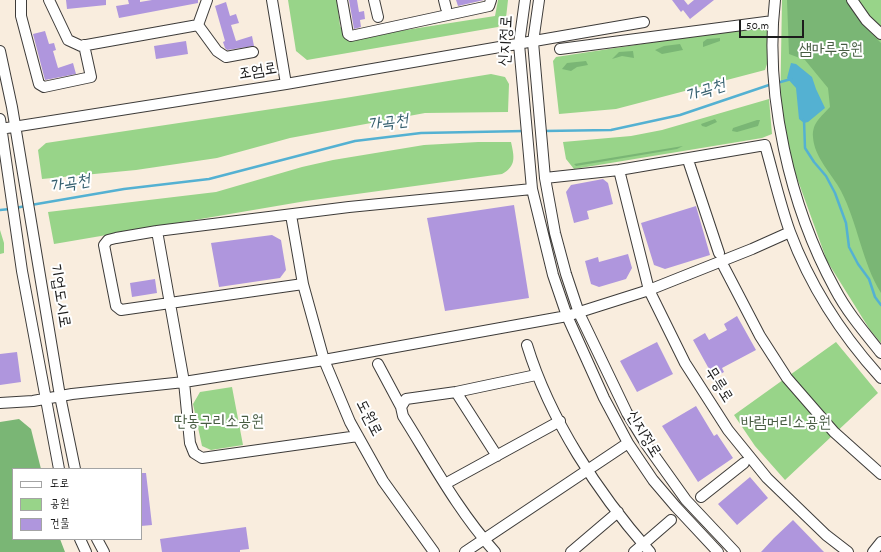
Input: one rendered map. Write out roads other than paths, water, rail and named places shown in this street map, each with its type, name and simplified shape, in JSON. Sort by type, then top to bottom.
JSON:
[{"type":"street","points":[[21,0],[21,16],[39,84],[44,87],[91,77],[84,45]]},
{"type":"street","points":[[49,0],[68,40],[81,46],[198,25]]},
{"type":"street","points":[[198,25],[207,0]]},
{"type":"street","points":[[272,0],[286,84]]},
{"type":"street","points":[[342,0],[348,34],[351,36],[488,6],[491,0]]},
{"type":"street","points":[[374,0],[378,17]]},
{"type":"street","name":"신지정로","points":[[526,0],[519,44],[530,176],[553,275],[567,316],[604,398],[628,443],[653,480],[718,552]]},
{"type":"street","name":"신지정로","points":[[539,0],[533,42],[545,178],[555,233],[566,274],[579,313],[627,413],[646,444],[686,500],[735,552]]},
{"type":"street","points":[[776,0],[773,21],[772,74],[790,178],[810,237],[835,290],[863,331],[881,353]]},
{"type":"street","points":[[852,0],[866,20],[881,34]]},
{"type":"street","points":[[560,50],[773,21]]},
{"type":"street","name":"조엄로","points":[[1,126],[16,126],[286,84],[376,67],[533,42],[644,22]]},
{"type":"street","points":[[198,25],[217,51],[226,57],[253,52]]},
{"type":"street","name":"기업도시로","points":[[0,51],[16,126],[19,156],[60,396],[75,468]]},
{"type":"street","name":"기업도시로","points":[[1,126],[23,277],[59,468]]},
{"type":"street","points":[[545,178],[619,170],[765,144],[790,232],[819,296],[830,316],[881,378]]},
{"type":"street","points":[[689,164],[718,253]]},
{"type":"street","name":"무릉로","points":[[619,170],[649,290],[685,363],[710,404],[748,456],[767,478],[826,535],[848,552]]},
{"type":"street","points":[[303,284],[121,310],[116,306],[104,245],[108,240],[157,231],[349,207],[532,189]]},
{"type":"street","name":"도원로","points":[[291,215],[303,284],[324,360],[350,422],[383,481],[434,552]]},
{"type":"street","points":[[157,231],[184,382],[190,443],[194,452],[202,458],[358,436]]},
{"type":"street","points":[[0,403],[184,382],[324,360],[567,316],[649,290],[752,249],[790,232]]},
{"type":"street","points":[[724,267],[760,336],[787,378],[834,432],[881,474]]},
{"type":"street","points":[[527,345],[536,375],[587,471],[644,545]]},
{"type":"street","points":[[378,364],[401,407],[403,416],[445,484],[495,552]]},
{"type":"street","points":[[401,407],[406,399],[456,392],[536,375]]},
{"type":"street","points":[[456,392],[497,456]]},
{"type":"street","points":[[445,484],[560,421]]},
{"type":"street","points":[[464,552],[628,443]]},
{"type":"street","points":[[701,498],[744,463]]},
{"type":"street","points":[[571,552],[618,512]]},
{"type":"street","points":[[634,552],[644,545],[671,520]]},
{"type":"street","points":[[80,540],[86,552]]},
{"type":"street","points":[[97,540],[104,552]]},
{"type":"street","points":[[873,552],[881,542]]},
{"type":"water","points":[[791,63],[796,64],[812,77],[825,108],[808,122],[804,123],[799,119],[796,88],[787,78]]},
{"type":"waterway","points":[[777,83],[791,79]]},
{"type":"waterway","name":"가곡천","points":[[544,131],[611,130],[680,115],[772,84]]},
{"type":"waterway","points":[[804,120],[805,148],[826,176],[835,193],[846,223],[849,247],[858,264],[869,279],[875,297],[881,305]]},
{"type":"waterway","name":"가곡천","points":[[31,205],[124,189],[209,179],[355,141],[421,133],[525,131]]},
{"type":"waterway","name":"가곡천","points":[[15,208],[26,206]]},
{"type":"waterway","name":"가곡천","points":[[0,210],[10,209]]},
{"type":"park label","name":"샘마루공원","points":[[831,52]]},
{"type":"park label","name":"딴동구리소공원","points":[[219,424]]},
{"type":"park label","name":"바람머리소공원","points":[[786,425]]}]
